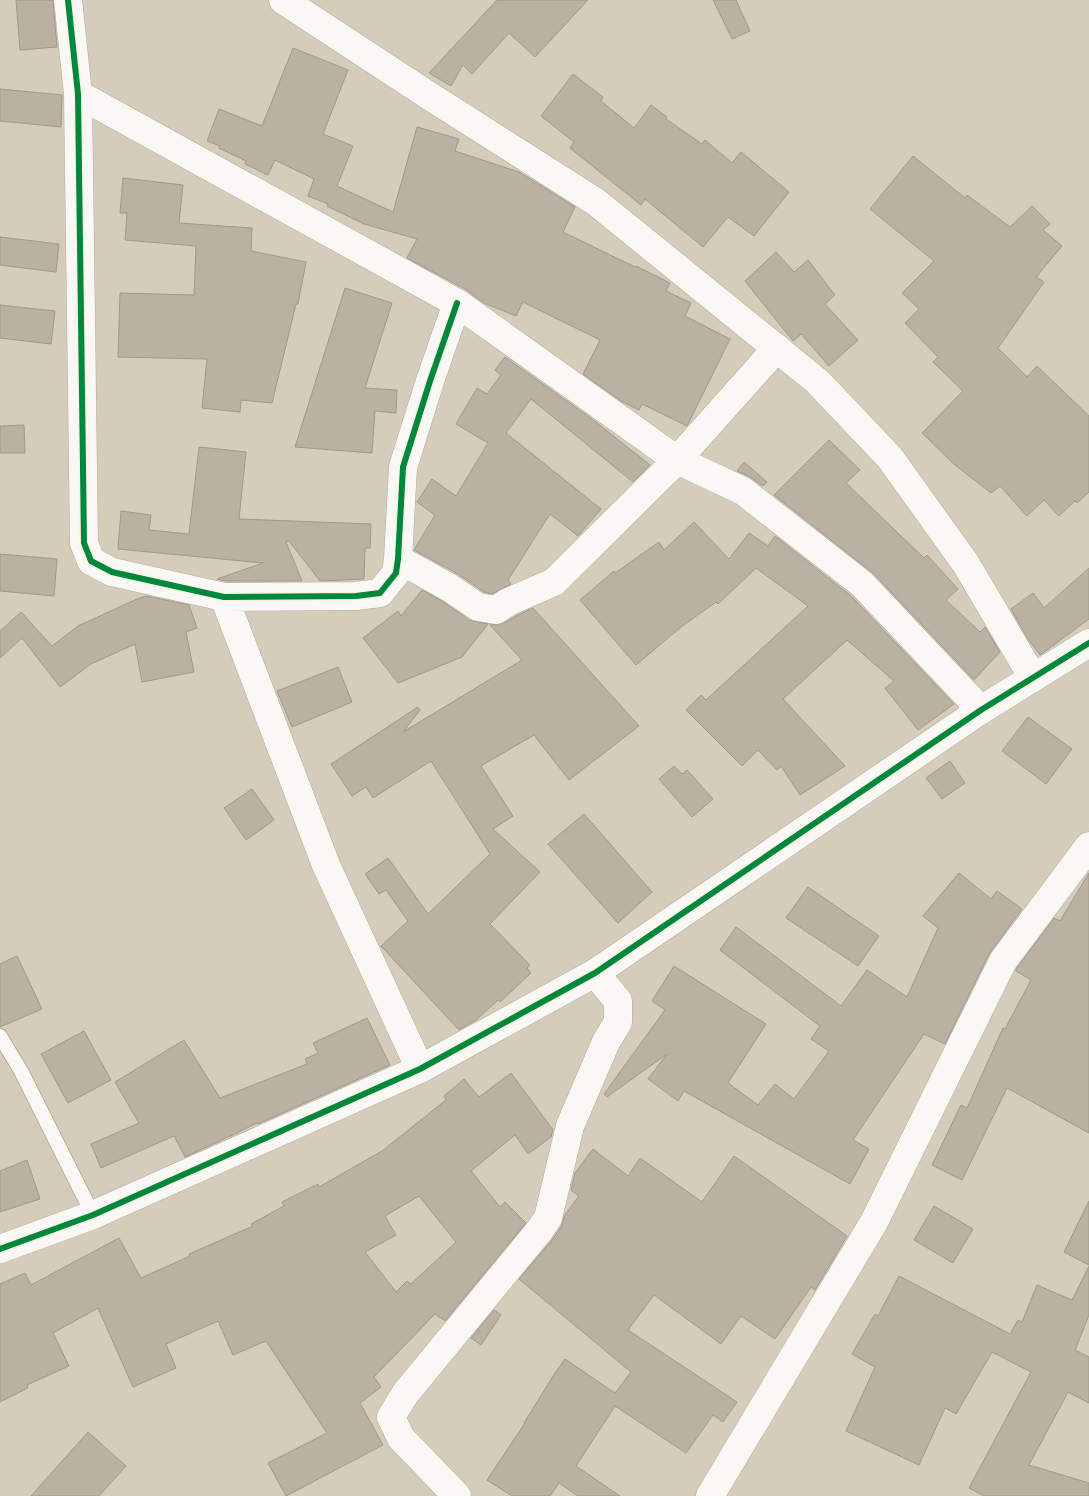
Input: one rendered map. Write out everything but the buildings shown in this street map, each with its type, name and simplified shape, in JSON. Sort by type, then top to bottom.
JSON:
[{"type":"street","points":[[68,0],[78,94],[84,543],[91,561],[112,572],[224,597],[356,596],[380,593],[396,573],[403,467],[457,302]]},
{"type":"street","points":[[283,0],[596,202],[818,382],[890,458],[966,564],[1033,678]]},
{"type":"street","points":[[78,94],[457,302],[677,460],[743,491],[862,584],[981,710]]},
{"type":"street","points":[[398,559],[450,588],[478,607],[496,610],[508,602],[554,582],[677,460],[777,348]]},
{"type":"street","points":[[224,597],[326,865],[420,1069]]},
{"type":"street","points":[[0,1249],[94,1215],[420,1069],[595,973],[981,710],[1089,643]]},
{"type":"street","points":[[710,1496],[874,1222],[1003,961],[1089,846]]},
{"type":"street","points":[[457,1496],[401,1438],[391,1417],[405,1394],[540,1231],[548,1218],[570,1126],[606,1042],[618,1022],[618,1001],[595,973]]},
{"type":"lane","points":[[0,1036],[21,1071],[94,1215]]},
{"type":"cycle path","points":[[68,0],[78,94],[84,543],[91,561],[112,572],[224,597],[356,596],[380,593],[396,573],[403,467],[457,303]]},
{"type":"cycle path","points":[[0,1249],[93,1215],[420,1069],[595,973],[981,710],[1089,643]]}]
